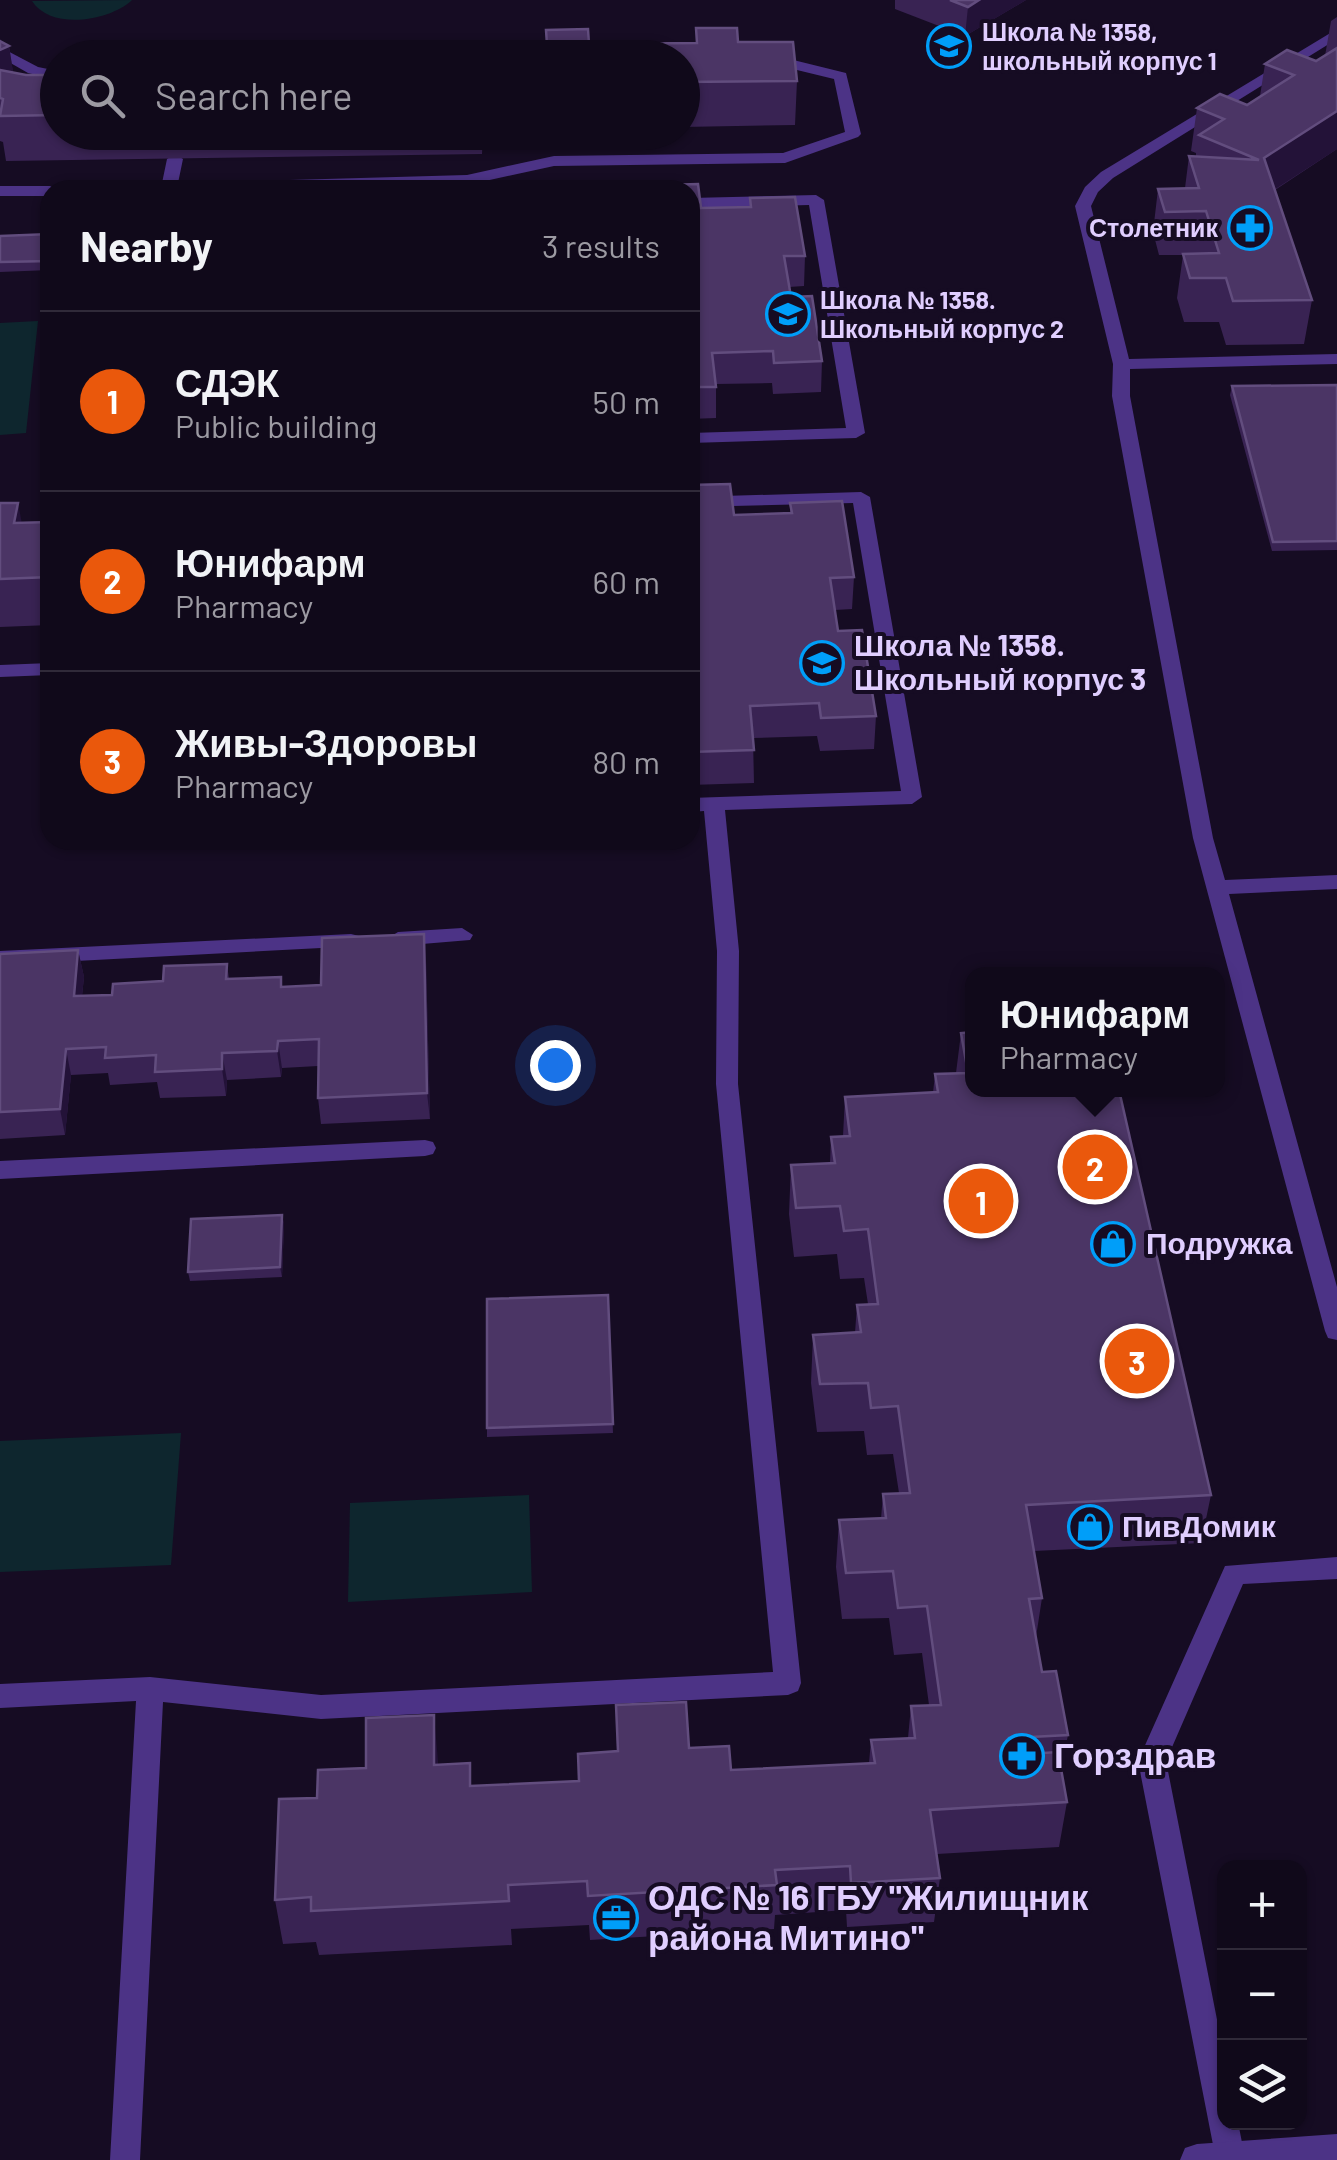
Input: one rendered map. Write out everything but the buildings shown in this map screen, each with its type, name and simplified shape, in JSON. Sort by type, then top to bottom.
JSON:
[{"type":"street","points":[[1213,2159],[1337,2150]]},
{"type":"lane","points":[[1337,32],[1107,175],[1091,190],[1083,206],[1122,364],[1125,420],[1203,838],[1337,1332]]},
{"type":"lane","points":[[0,51],[40,72]]},
{"type":"lane","points":[[467,180],[554,161],[785,158],[853,134],[841,76],[773,59],[755,59]]},
{"type":"lane","points":[[171,180],[175,159]]},
{"type":"lane","points":[[0,191],[40,190]]},
{"type":"lane","points":[[700,203],[816,200],[856,432],[700,438]]},
{"type":"lane","points":[[1122,364],[1337,360]]},
{"type":"lane","points":[[0,1696],[150,1689],[322,1706],[788,1683],[727,1084],[728,951],[702,805],[912,797],[861,497],[700,502]]},
{"type":"lane","points":[[0,671],[40,669]]},
{"type":"lane","points":[[1216,887],[1337,882]]},
{"type":"lane","points":[[0,958],[462,936]]},
{"type":"lane","points":[[0,1170],[425,1148]]},
{"type":"lane","points":[[1213,2159],[1152,1761],[1234,1574],[1337,1568]]},
{"type":"lane","points":[[125,2160],[150,1689]]},
{"type":"shaded area","points":[[132,0],[110,13],[81,20],[53,16],[32,1]]},
{"type":"shaded area","points":[[38,321],[26,433],[0,435],[0,323]]},
{"type":"shaded area","points":[[181,1433],[171,1565],[0,1572],[0,1441]]},
{"type":"shaded area","points":[[529,1495],[532,1592],[348,1602],[350,1503]]},
{"type":"place","name":"Школа № 1358, школьный корпус 1","points":[[949,46]]},
{"type":"place","name":"Столетник","points":[[1250,228]]},
{"type":"place","name":"Школа № 1358. Школьный корпус 2","points":[[788,314]]},
{"type":"place","name":"Школа № 1358. Школьный корпус 3","points":[[822,663]]},
{"type":"place","name":"Юнифарм","points":[[1095,1167]]},
{"type":"place","name":"СДЭК","points":[[981,1201]]},
{"type":"place","name":"Подружка","points":[[1113,1244]]},
{"type":"place","name":"Живы-Здоровы","points":[[1137,1361]]},
{"type":"place","name":"ПивДомик","points":[[1090,1527]]},
{"type":"place","name":"Горздрав","points":[[1022,1756]]},
{"type":"place","name":"ОДС № 16 ГБУ \"Жилищник района Митино\"","points":[[616,1918]]}]
